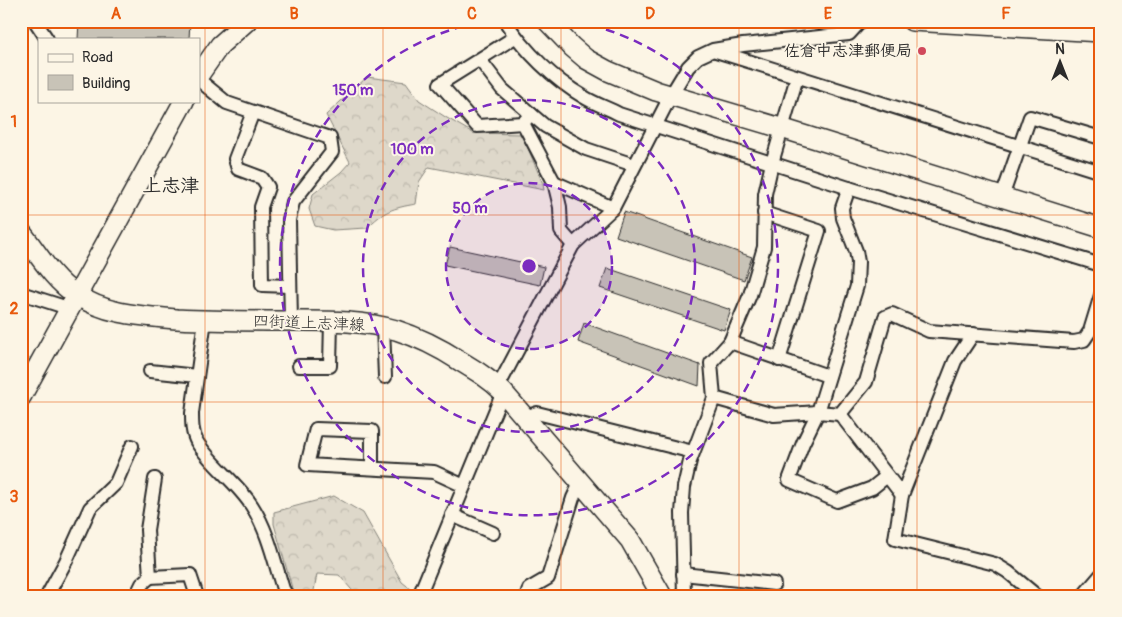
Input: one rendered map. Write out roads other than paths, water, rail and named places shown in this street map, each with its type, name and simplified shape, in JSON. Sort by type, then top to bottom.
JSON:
[{"type":"street","points":[[35,21],[46,38]]},
{"type":"street","points":[[200,74],[220,45],[247,21]]},
{"type":"street","points":[[505,21],[515,37],[542,65],[584,97],[619,114],[849,188],[1101,265]]},
{"type":"street","points":[[547,21],[586,59],[630,81],[1101,228]]},
{"type":"street","points":[[419,596],[501,389],[574,244],[613,208],[671,95],[688,67],[698,57],[713,50],[849,34],[861,21]]},
{"type":"street","points":[[912,21],[1101,32]]},
{"type":"street","points":[[515,37],[440,84],[477,126],[527,119],[545,126],[586,149],[634,165]]},
{"type":"street","points":[[713,50],[1101,172]]},
{"type":"street","points":[[480,60],[527,119],[554,182],[560,207],[561,230],[574,244]]},
{"type":"street","points":[[684,596],[682,513],[684,487],[693,452],[714,398],[711,363],[730,342],[750,295],[764,247],[765,194],[781,128],[797,77]]},
{"type":"street","points":[[200,81],[227,103],[330,138],[332,152],[293,202],[290,220],[291,320]]},
{"type":"street","points":[[23,392],[74,303],[183,102]]},
{"type":"street","points":[[253,112],[235,159],[238,170],[262,178],[268,187],[261,208],[262,285],[290,286]]},
{"type":"street","points":[[1002,197],[1030,117],[1101,138]]},
{"type":"street","points":[[554,182],[613,208]]},
{"type":"street","points":[[849,188],[842,208],[843,218],[856,251],[858,280],[818,412],[802,443],[790,480],[837,501],[872,488],[887,476]]},
{"type":"street","points":[[764,213],[818,231],[779,360]]},
{"type":"street","name":"四街道上志津線","points":[[21,232],[52,273],[67,289],[74,303],[105,308],[130,316],[205,320],[330,320],[358,322],[397,330],[439,348],[483,375],[501,389],[630,540],[662,596]]},
{"type":"street","points":[[21,293],[74,303]]},
{"type":"street","points":[[840,414],[866,382],[885,317],[892,314],[929,331],[1074,342],[1084,340],[1090,331],[1101,295]]},
{"type":"street","points":[[205,320],[192,412],[192,426],[196,441],[238,487],[262,522],[287,596]]},
{"type":"street","points":[[299,366],[330,366],[330,320]]},
{"type":"street","points":[[383,327],[384,377]]},
{"type":"street","points":[[973,334],[955,361],[902,495],[895,540],[994,564],[1008,572],[1037,596]]},
{"type":"street","points":[[730,342],[828,376]]},
{"type":"street","points":[[150,371],[197,376]]},
{"type":"street","points":[[714,398],[774,415],[818,412],[840,414],[902,495]]},
{"type":"street","points":[[525,417],[537,413],[693,452]]},
{"type":"street","points":[[372,468],[372,431],[316,429],[307,465],[434,472],[464,486]]},
{"type":"street","points":[[47,596],[66,561],[90,508],[116,483],[132,446]]},
{"type":"street","points":[[150,576],[147,530],[155,479]]},
{"type":"street","points":[[526,596],[529,589],[548,578],[573,498],[581,481]]},
{"type":"street","points":[[452,516],[493,533]]},
{"type":"street","points":[[683,574],[774,584]]},
{"type":"street","points":[[136,596],[142,584],[150,576],[190,575],[197,596]]},
{"type":"street","points":[[1084,596],[1101,575]]},
{"type":"place","name":"佐倉中志津郵便局","points":[[922,51]]},
{"type":"district","name":"上志津","points":[[171,186]]}]
